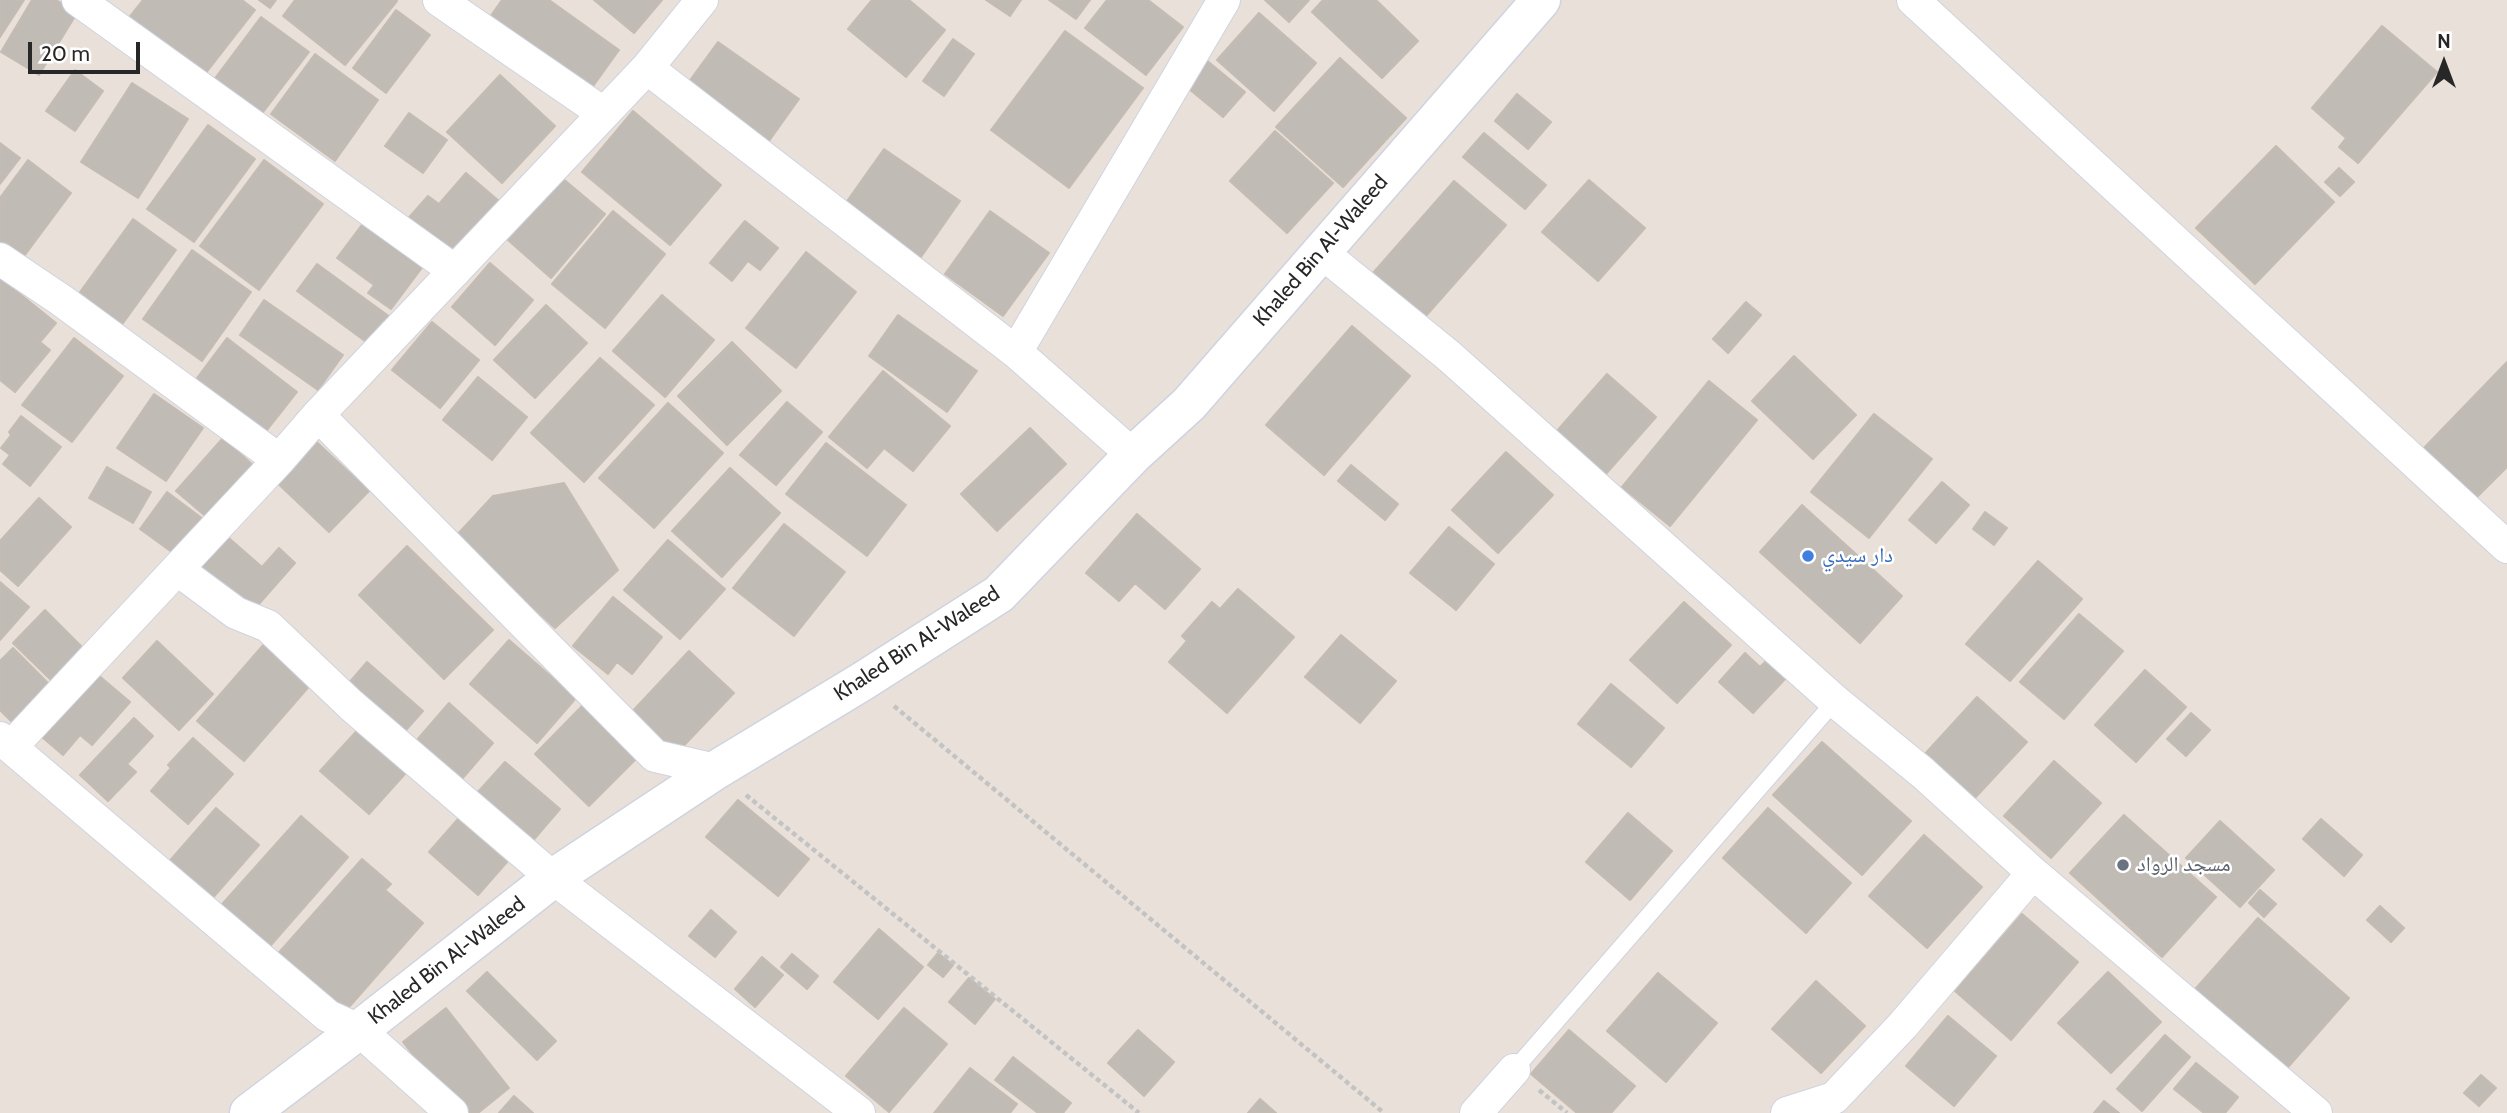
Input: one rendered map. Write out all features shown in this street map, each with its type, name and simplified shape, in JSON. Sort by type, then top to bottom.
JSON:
[{"type":"street","points":[[78,0],[455,271]]},
{"type":"street","points":[[439,0],[603,113]]},
{"type":"street","points":[[452,1113],[359,1031],[328,1016],[6,743],[178,570],[318,415],[647,68],[702,0]]},
{"type":"street","points":[[1016,352],[1224,0]]},
{"type":"street","name":"Khaled Bin Al-Waleed","points":[[249,1113],[359,1031],[552,878],[716,770],[999,594],[1133,455],[1189,404],[1541,0]]},
{"type":"street","points":[[1913,0],[2507,547]]},
{"type":"street","points":[[647,68],[1016,352],[1133,455]]},
{"type":"street","points":[[1320,251],[1449,356],[1835,701],[1923,773],[2033,873],[2315,1113]]},
{"type":"street","points":[[0,259],[61,300],[279,460]]},
{"type":"street","points":[[318,415],[655,756],[716,770]]},
{"type":"street","points":[[178,570],[236,613],[268,626],[351,705],[552,878],[859,1113]]},
{"type":"street","points":[[1787,1113],[1834,1098],[1903,1025],[2033,873]]},
{"type":"street","points":[[1476,1113],[1514,1070]]},
{"type":"lane","points":[[1514,1070],[1835,701]]},
{"type":"path","points":[[863,681],[1384,1113]]},
{"type":"path","points":[[716,770],[1139,1113]]},
{"type":"building","points":[[0,0],[24,0],[0,37]]},
{"type":"building","points":[[32,0],[56,0],[77,13],[39,75],[1,52]]},
{"type":"building","points":[[143,0],[242,0],[255,10],[202,78],[127,20]]},
{"type":"building","points":[[259,0],[276,0],[270,8]]},
{"type":"building","points":[[295,0],[397,1],[345,65],[283,16]]},
{"type":"building","points":[[502,0],[549,0],[619,50],[586,96],[485,24]]},
{"type":"building","points":[[594,0],[662,0],[634,33]]},
{"type":"building","points":[[872,0],[909,0],[945,30],[906,77],[848,29]]},
{"type":"building","points":[[986,0],[1021,0],[1010,16]]},
{"type":"building","points":[[1049,0],[1090,0],[1076,19]]},
{"type":"building","points":[[1107,0],[1148,0],[1183,27],[1146,75],[1085,28]]},
{"type":"building","points":[[1265,0],[1309,0],[1289,22]]},
{"type":"building","points":[[1323,0],[1376,0],[1418,41],[1382,78],[1312,12]]},
{"type":"building","points":[[396,10],[430,35],[386,93],[353,68]]},
{"type":"building","points":[[1259,13],[1316,63],[1274,111],[1217,60]]},
{"type":"building","points":[[261,17],[309,52],[254,124],[207,89]]},
{"type":"building","points":[[2382,26],[2437,72],[2358,163],[2339,147],[2346,138],[2312,108]]},
{"type":"building","points":[[1065,31],[1143,88],[1069,188],[991,130]]},
{"type":"building","points":[[953,39],[974,54],[944,96],[923,81]]},
{"type":"building","points":[[718,42],[799,99],[769,141],[688,83]]},
{"type":"building","points":[[315,54],[378,100],[335,161],[271,114]]},
{"type":"building","points":[[1340,58],[1406,118],[1343,187],[1276,127]]},
{"type":"building","points":[[1205,59],[1245,92],[1223,117],[1183,84]]},
{"type":"building","points":[[75,70],[103,91],[75,131],[46,111]]},
{"type":"building","points":[[500,75],[555,126],[502,183],[447,132]]},
{"type":"building","points":[[132,83],[188,119],[138,198],[81,162]]},
{"type":"building","points":[[1517,94],[1551,122],[1528,149],[1495,121]]},
{"type":"building","points":[[633,111],[721,185],[670,245],[582,172]]},
{"type":"building","points":[[409,113],[447,140],[423,173],[385,146]]},
{"type":"building","points":[[208,125],[255,159],[194,242],[147,209]]},
{"type":"building","points":[[1275,131],[1333,183],[1287,233],[1230,181]]},
{"type":"building","points":[[1484,133],[1546,185],[1525,209],[1463,157]]},
{"type":"building","points":[[0,143],[20,158],[0,184]]},
{"type":"building","points":[[2276,146],[2334,202],[2255,284],[2196,228]]},
{"type":"building","points":[[884,149],[960,201],[921,257],[845,204]]},
{"type":"building","points":[[28,160],[71,193],[16,267],[0,255],[0,198]]},
{"type":"building","points":[[264,160],[323,204],[259,290],[200,246]]},
{"type":"building","points":[[2339,168],[2354,182],[2340,196],[2325,182]]},
{"type":"building","points":[[466,173],[499,201],[448,259],[405,222],[428,196],[439,204]]},
{"type":"building","points":[[562,178],[605,214],[551,278],[508,240]]},
{"type":"building","points":[[1589,180],[1645,228],[1598,281],[1542,232]]},
{"type":"building","points":[[1454,181],[1506,225],[1425,317],[1373,273]]},
{"type":"building","points":[[613,211],[665,254],[605,328],[552,284]]},
{"type":"building","points":[[990,211],[1049,253],[1003,316],[945,274]]},
{"type":"building","points":[[133,219],[176,250],[118,330],[75,299]]},
{"type":"building","points":[[745,221],[778,248],[760,270],[748,261],[732,281],[710,263]]},
{"type":"building","points":[[364,222],[424,265],[391,309],[368,293],[374,285],[337,258]]},
{"type":"building","points":[[192,250],[251,292],[202,361],[143,319]]},
{"type":"building","points":[[806,252],[856,292],[796,368],[746,328]]},
{"type":"building","points":[[490,263],[533,300],[495,345],[452,307]]},
{"type":"building","points":[[317,264],[390,317],[369,344],[297,291]]},
{"type":"building","points":[[0,278],[56,323],[40,342],[50,350],[15,392],[0,380]]},
{"type":"building","points":[[662,295],[714,340],[665,397],[613,351]]},
{"type":"building","points":[[264,300],[343,355],[318,390],[240,335]]},
{"type":"building","points":[[1746,302],[1761,315],[1728,353],[1713,339]]},
{"type":"building","points":[[546,305],[587,343],[535,398],[494,360]]},
{"type":"building","points":[[898,315],[977,371],[947,412],[869,356]]},
{"type":"building","points":[[432,322],[479,360],[440,408],[392,370]]},
{"type":"building","points":[[1352,326],[1410,376],[1324,475],[1266,425]]},
{"type":"building","points":[[74,338],[123,376],[72,442],[22,405]]},
{"type":"building","points":[[227,338],[297,392],[260,439],[191,386]]},
{"type":"building","points":[[732,342],[781,391],[727,445],[678,396]]},
{"type":"building","points":[[1794,356],[1856,415],[1813,459],[1752,401]]},
{"type":"building","points":[[600,358],[654,405],[584,482],[531,433]]},
{"type":"building","points":[[2507,362],[2507,467],[2474,500],[2422,450]]},
{"type":"building","points":[[883,371],[950,426],[913,471],[884,448],[867,468],[829,437]]},
{"type":"building","points":[[1607,374],[1656,417],[1605,475],[1556,432]]},
{"type":"building","points":[[478,377],[527,417],[492,460],[443,420]]},
{"type":"building","points":[[1709,381],[1757,420],[1670,526],[1622,487]]},
{"type":"building","points":[[154,394],[203,428],[166,481],[117,448]]},
{"type":"building","points":[[787,402],[822,432],[776,485],[740,455]]},
{"type":"building","points":[[668,403],[723,453],[654,528],[599,478]]},
{"type":"building","points":[[1874,414],[1932,459],[1869,538],[1811,492]]},
{"type":"building","points":[[21,416],[61,447],[30,486],[3,464],[10,455],[1,448]]},
{"type":"building","points":[[1030,428],[1066,464],[997,531],[961,494]]},
{"type":"building","points":[[309,435],[369,491],[329,532],[270,476]]},
{"type":"building","points":[[223,438],[256,468],[210,520],[176,491]]},
{"type":"building","points":[[826,443],[906,505],[867,556],[786,494]]},
{"type":"building","points":[[1506,452],[1553,495],[1498,553],[1452,510]]},
{"type":"building","points":[[1351,465],[1398,504],[1385,520],[1338,481]]},
{"type":"building","points":[[107,467],[151,492],[133,523],[89,498]]},
{"type":"building","points":[[730,468],[780,513],[722,577],[672,531]]},
{"type":"building","points":[[1942,482],[1969,505],[1936,543],[1909,520]]},
{"type":"building","points":[[564,483],[618,570],[555,628],[456,536],[493,496]]},
{"type":"building","points":[[167,492],[207,522],[180,558],[140,529]]},
{"type":"building","points":[[39,498],[71,527],[18,586],[0,570],[0,541]]},
{"type":"building","points":[[1802,505],[1902,596],[1860,643],[1760,552]]},
{"type":"building","points":[[1985,512],[2007,528],[1994,545],[1973,529]]},
{"type":"building","points":[[1137,514],[1200,569],[1165,609],[1135,583],[1119,601],[1086,573]]},
{"type":"building","points":[[784,524],[845,572],[794,636],[733,588]]},
{"type":"building","points":[[1449,527],[1494,564],[1456,610],[1410,573]]},
{"type":"building","points":[[222,532],[262,567],[279,548],[295,563],[251,613],[194,564]]},
{"type":"building","points":[[668,540],[725,589],[680,639],[624,590]]},
{"type":"building","points":[[407,546],[493,630],[444,679],[359,595]]},
{"type":"building","points":[[2038,561],[2082,599],[2010,681],[1966,644]]},
{"type":"building","points":[[0,582],[29,607],[0,640]]},
{"type":"building","points":[[1238,589],[1294,637],[1227,713],[1169,662],[1187,641],[1182,636],[1212,602],[1220,609]]},
{"type":"building","points":[[613,597],[662,637],[632,674],[617,662],[608,674],[573,646]]},
{"type":"building","points":[[1684,602],[1731,645],[1677,703],[1630,660]]},
{"type":"building","points":[[45,610],[85,650],[53,682],[13,643]]},
{"type":"building","points":[[2079,614],[2123,651],[2064,719],[2020,682]]},
{"type":"building","points":[[272,635],[319,675],[244,761],[197,721]]},
{"type":"building","points":[[1341,635],[1396,681],[1360,723],[1305,677]]},
{"type":"building","points":[[509,640],[576,698],[537,743],[470,684]]},
{"type":"building","points":[[157,641],[213,694],[179,730],[123,678]]},
{"type":"building","points":[[13,648],[50,685],[12,722],[0,710],[0,661]]},
{"type":"building","points":[[689,651],[734,693],[672,758],[628,716]]},
{"type":"building","points":[[1745,653],[1760,667],[1767,660],[1786,678],[1753,713],[1719,682]]},
{"type":"building","points":[[367,662],[423,711],[398,739],[342,691]]},
{"type":"building","points":[[2145,670],[2186,707],[2136,762],[2095,725]]},
{"type":"building","points":[[97,674],[130,702],[92,745],[80,735],[63,755],[42,737]]},
{"type":"building","points":[[1611,684],[1664,728],[1631,767],[1578,724]]},
{"type":"building","points":[[1977,697],[2027,742],[1973,800],[1924,755]]},
{"type":"building","points":[[449,703],[493,743],[455,787],[410,748]]},
{"type":"building","points":[[584,704],[638,757],[589,806],[535,754]]},
{"type":"building","points":[[2191,713],[2210,730],[2186,756],[2167,739]]},
{"type":"building","points":[[134,718],[153,736],[127,764],[136,772],[108,801],[80,775]]},
{"type":"building","points":[[364,723],[413,765],[369,814],[320,771]]},
{"type":"building","points":[[193,738],[233,774],[188,824],[151,791],[171,768],[168,765]]},
{"type":"building","points":[[1822,742],[1911,821],[1862,875],[1773,795]]},
{"type":"building","points":[[2054,761],[2101,803],[2051,858],[2004,816]]},
{"type":"building","points":[[505,762],[560,809],[524,851],[468,803]]},
{"type":"building","points":[[738,800],[809,859],[778,896],[706,837]]},
{"type":"building","points":[[216,808],[259,845],[210,901],[167,864]]},
{"type":"building","points":[[1768,808],[1851,883],[1806,933],[1723,858]]},
{"type":"building","points":[[1628,813],[1672,851],[1630,900],[1586,862]]},
{"type":"building","points":[[2124,815],[2216,897],[2162,957],[2070,873]]},
{"type":"building","points":[[301,816],[348,857],[264,953],[216,911]]},
{"type":"building","points":[[458,819],[507,862],[478,895],[429,852]]},
{"type":"building","points":[[2321,819],[2362,855],[2344,876],[2303,839]]},
{"type":"building","points":[[2220,821],[2274,870],[2240,907],[2186,858]]},
{"type":"building","points":[[1924,835],[1982,887],[1927,948],[1869,896]]},
{"type":"building","points":[[362,859],[391,884],[385,890],[423,923],[342,1015],[275,957]]},
{"type":"building","points":[[2260,890],[2276,904],[2264,917],[2249,903]]},
{"type":"building","points":[[2380,906],[2404,928],[2391,942],[2367,920]]},
{"type":"building","points":[[711,910],[736,932],[715,957],[689,936]]},
{"type":"building","points":[[2022,914],[2078,962],[2011,1040],[1955,991]]},
{"type":"building","points":[[2258,918],[2349,998],[2281,1075],[2190,995]]},
{"type":"building","points":[[879,929],[923,967],[878,1019],[834,982]]},
{"type":"building","points":[[938,953],[953,965],[943,977],[928,965]]},
{"type":"building","points":[[792,954],[818,976],[807,989],[781,967]]},
{"type":"building","points":[[762,957],[783,975],[755,1007],[735,989]]},
{"type":"building","points":[[487,972],[556,1041],[537,1060],[467,991]]},
{"type":"building","points":[[2108,972],[2161,1022],[2111,1073],[2058,1023]]},
{"type":"building","points":[[1658,973],[1717,1023],[1666,1082],[1607,1031]]},
{"type":"building","points":[[969,978],[995,999],[975,1024],[949,1002]]},
{"type":"building","points":[[1816,981],[1865,1026],[1821,1073],[1772,1029]]},
{"type":"building","points":[[446,1008],[509,1088],[478,1113],[459,1113],[403,1042]]},
{"type":"building","points":[[904,1008],[947,1044],[889,1112],[846,1076]]},
{"type":"building","points":[[1948,1016],[1996,1056],[1954,1106],[1906,1066]]},
{"type":"building","points":[[1138,1030],[1174,1062],[1144,1096],[1108,1063]]},
{"type":"building","points":[[1569,1030],[1635,1086],[1611,1113],[1577,1113],[1531,1074]]},
{"type":"building","points":[[2165,1035],[2190,1057],[2142,1111],[2117,1089]]},
{"type":"building","points":[[1013,1057],[1071,1103],[1063,1113],[1038,1113],[995,1080]]},
{"type":"building","points":[[2196,1063],[2238,1097],[2225,1113],[2204,1113],[2174,1089]]},
{"type":"building","points":[[970,1068],[1017,1104],[1010,1113],[934,1113]]},
{"type":"building","points":[[2481,1075],[2496,1088],[2479,1106],[2464,1093]]},
{"type":"building","points":[[514,1096],[533,1113],[499,1113]]},
{"type":"building","points":[[1260,1099],[1276,1113],[1248,1113]]},
{"type":"building","points":[[2104,1101],[2119,1113],[2094,1113]]},
{"type":"place","name":"دار سيدي","points":[[1808,556]]},
{"type":"place","name":"مسجد الرواد","points":[[2123,865]]}]
